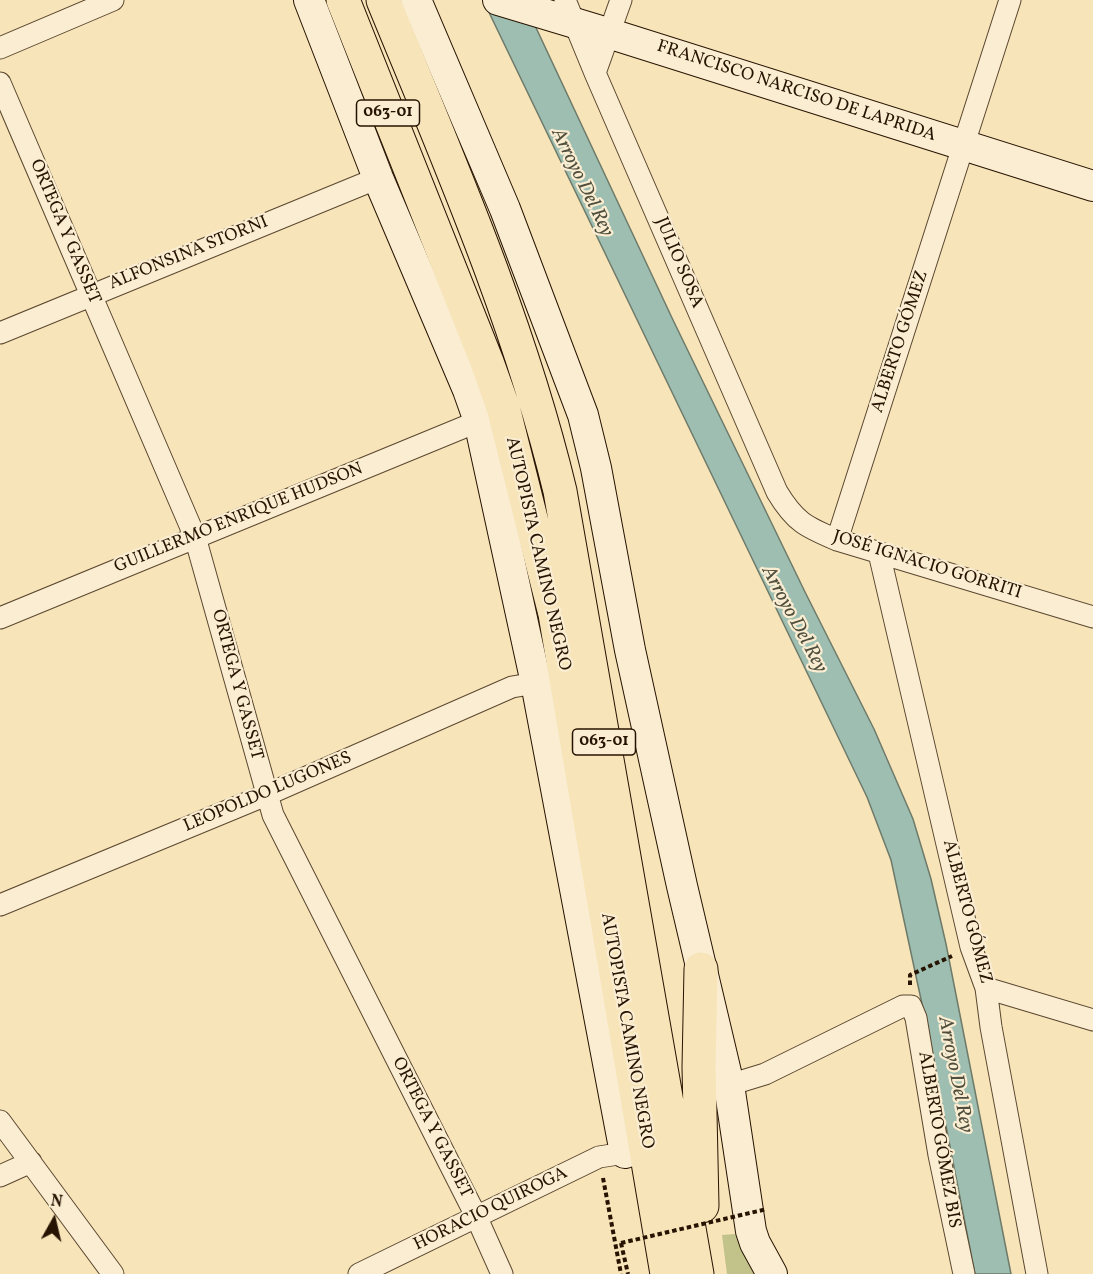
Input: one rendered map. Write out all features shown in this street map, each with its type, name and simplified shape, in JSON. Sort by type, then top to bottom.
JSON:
[{"type":"highway","name":"AUTOPISTA CAMINO NEGRO","points":[[343,0],[487,362],[503,408],[555,614],[667,1274]]},
{"type":"highway","name":"AUTOPISTA CAMINO NEGRO","points":[[383,0],[473,220],[547,437],[560,491],[697,1274]]},
{"type":"highway","points":[[701,969],[699,1067],[704,1274]]},
{"type":"highway","points":[[612,1155],[652,1274]]},
{"type":"street","points":[[0,48],[113,0]]},
{"type":"street","points":[[309,0],[378,178],[479,421],[536,683],[612,1155]]},
{"type":"street","points":[[416,0],[505,209],[582,415],[596,468],[635,672],[729,1085],[751,1231],[755,1244],[772,1274]]},
{"type":"street","name":"FRANCISCO NARCISO DE LAPRIDA","points":[[498,0],[561,12],[611,33],[1093,186]]},
{"type":"street","points":[[595,73],[621,0]]},
{"type":"street","name":"ALBERTO GÓMEZ","points":[[837,540],[1010,0]]},
{"type":"street","name":"JULIO SOSA","points":[[561,12],[595,73],[777,492]]},
{"type":"street","name":"ORTEGA Y GASSET","points":[[0,83],[195,537],[273,815],[476,1216],[502,1274]]},
{"type":"street","name":"ALFONSINA STORNI","points":[[0,333],[90,294],[378,178]]},
{"type":"street","name":"GUILLERMO ENRIQUE HUDSON","points":[[0,618],[479,421]]},
{"type":"street","name":"JOSÉ IGNACIO GORRITI","points":[[777,492],[789,512],[808,528],[837,540],[1093,617]]},
{"type":"street","name":"ALBERTO GÓMEZ","points":[[879,553],[972,946],[986,988],[991,1027],[1037,1274]]},
{"type":"street","name":"LEOPOLDO LUGONES","points":[[0,905],[266,795],[512,687],[536,683]]},
{"type":"street","points":[[986,988],[1093,1020]]},
{"type":"street","name":"ALBERTO GÓMEZ BIS","points":[[729,1085],[765,1074],[903,1006],[911,1006],[916,1018],[939,1155],[964,1274]]},
{"type":"street","points":[[0,1121],[113,1274]]},
{"type":"street","name":"HORACIO QUIROGA","points":[[359,1274],[476,1216],[612,1155]]},
{"type":"street","points":[[0,1176],[31,1162]]},
{"type":"path","points":[[910,975],[953,956]]},
{"type":"path","points":[[612,1155],[615,1242],[621,1274]]},
{"type":"path","points":[[628,1274],[621,1243],[767,1209]]},
{"type":"green space","points":[[735,1234],[755,1274],[727,1274],[722,1235]]},
{"type":"water","name":"Arroyo Del Rey","points":[[483,0],[523,0],[673,320],[874,729],[913,819],[931,879],[946,944],[1011,1274],[975,1274],[891,860],[867,797]]}]
